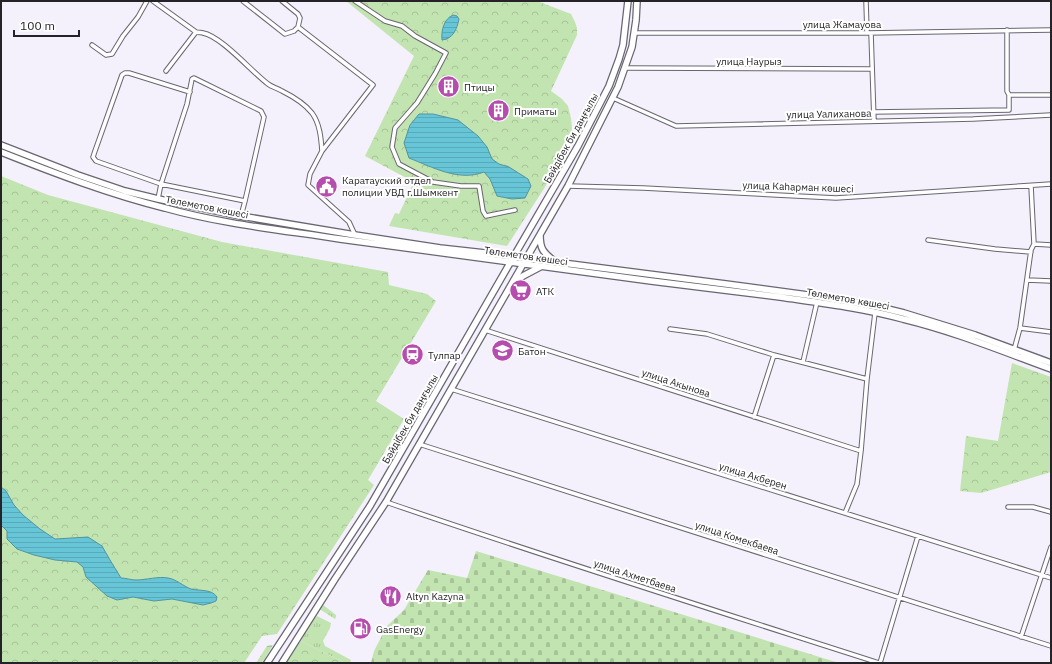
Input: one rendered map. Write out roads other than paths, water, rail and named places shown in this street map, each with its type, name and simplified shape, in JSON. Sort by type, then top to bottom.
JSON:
[{"type":"main road","name":"Бәйдібек би даңғылы","points":[[267,663],[370,506],[578,146],[610,86],[622,51],[628,1]]},
{"type":"main road","name":"Бәйдібек би даңғылы","points":[[282,663],[386,502],[568,186],[613,98],[625,68],[632,47],[638,1]]},
{"type":"main road","name":"Төлеметов көшесі","points":[[1,145],[78,175],[125,191],[241,216],[440,248],[554,261],[815,296],[875,306],[934,321],[975,334],[1051,369]]},
{"type":"main road","name":"Төлеметов көшесі","points":[[1,152],[75,180],[123,196],[172,210],[205,217],[254,226],[510,263],[817,302],[902,318],[974,341],[1051,363]]},
{"type":"main road","points":[[540,233],[540,245],[542,250],[554,261]]},
{"type":"main road","points":[[510,286],[527,273],[540,267]]},
{"type":"main road","points":[[455,358],[466,363]]},
{"type":"street","points":[[92,45],[106,55],[112,54],[123,36],[138,17],[147,1]]},
{"type":"street","points":[[153,1],[196,32],[210,36],[223,44],[270,85],[283,91],[302,104],[311,112],[317,121],[322,151]]},
{"type":"street","points":[[243,1],[285,34],[294,31],[298,27],[300,18],[298,14],[282,1]]},
{"type":"street","points":[[355,1],[384,21],[402,26],[446,53],[417,103],[394,128],[392,147],[400,164],[433,182],[461,186],[479,186],[483,211],[486,216],[515,210]]},
{"type":"street","points":[[866,1],[872,69],[874,121]]},
{"type":"street","points":[[298,27],[374,85],[322,151],[310,174],[308,185],[349,222],[355,235]]},
{"type":"street","points":[[873,112],[1009,110],[1009,95],[1007,91],[1007,30]]},
{"type":"street","name":"улица Жамауова","points":[[634,33],[869,33],[1051,30]]},
{"type":"street","points":[[166,71],[196,32]]},
{"type":"street","name":"улица Наурыз","points":[[625,68],[872,69]]},
{"type":"street","points":[[190,92],[129,73],[122,75],[93,157],[96,161],[161,184],[245,200]]},
{"type":"street","points":[[158,199],[161,184],[187,104],[192,79],[194,78],[261,111],[264,117],[241,216]]},
{"type":"street","points":[[1009,95],[1051,94]]},
{"type":"street","name":"улица Уалиханова","points":[[613,98],[676,126],[1051,115]]},
{"type":"street","name":"улица Каһарман көшесі","points":[[568,186],[643,188],[836,198],[1051,184]]},
{"type":"street","points":[[1014,352],[1020,328],[1031,252],[1034,244],[1031,186]]},
{"type":"street","points":[[928,240],[995,250],[1031,252]]},
{"type":"street","points":[[1034,244],[1051,245]]},
{"type":"street","points":[[1027,280],[1051,281]]},
{"type":"street","points":[[803,362],[817,302]]},
{"type":"street","points":[[844,513],[857,484],[875,313]]},
{"type":"street","points":[[1020,328],[1051,332]]},
{"type":"street","points":[[670,329],[707,334],[803,362],[867,378]]},
{"type":"street","name":"улица Акынова","points":[[485,330],[861,451]]},
{"type":"street","points":[[754,417],[774,354]]},
{"type":"street","name":"улица Акберен","points":[[451,389],[1051,578]]},
{"type":"street","name":"улица Комекбаева","points":[[419,444],[1051,646]]},
{"type":"street","name":"улица Ахметбаева","points":[[386,502],[879,663]]},
{"type":"street","points":[[1008,507],[1033,507],[1051,512]]},
{"type":"street","points":[[879,663],[918,536]]},
{"type":"street","points":[[1021,637],[1051,547]]},
{"type":"water","points":[[453,15],[457,16],[459,19],[456,30],[452,36],[442,40],[442,32],[445,22]]},
{"type":"water","points":[[419,114],[433,114],[458,120],[478,136],[487,147],[492,159],[499,164],[509,167],[528,179],[531,186],[525,198],[512,199],[497,196],[490,179],[484,172],[475,175],[455,174],[436,169],[409,158],[404,143],[410,125]]},
{"type":"water","points":[[1,487],[6,491],[14,505],[23,515],[55,539],[88,537],[102,546],[121,578],[136,580],[160,577],[171,579],[191,589],[215,594],[217,597],[216,601],[203,605],[172,599],[154,601],[133,597],[117,600],[107,596],[86,577],[83,567],[77,562],[55,560],[17,549],[7,539],[7,531],[1,525]]},
{"type":"place","name":"Птицы","points":[[449,87]]},
{"type":"place","name":"Приматы","points":[[498,111]]},
{"type":"place","name":"Каратауский отдел полиции УВД г.Шымкент","points":[[326,186]]},
{"type":"place","name":"АТК","points":[[520,291]]},
{"type":"place","name":"Батон","points":[[502,351]]},
{"type":"place","name":"Тулпар","points":[[413,355]]},
{"type":"place","name":"Altyn Kazyna","points":[[390,596]]},
{"type":"place","name":"GasEnergy","points":[[361,629]]}]
